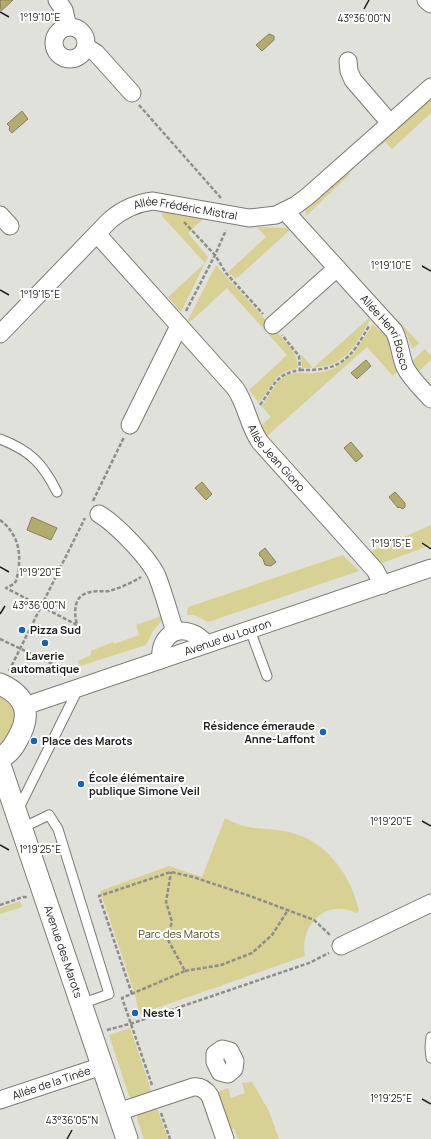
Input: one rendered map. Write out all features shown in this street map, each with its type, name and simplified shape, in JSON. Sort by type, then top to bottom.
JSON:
[{"type":"street","points":[[57,0],[64,10],[68,27]]},
{"type":"street","points":[[426,0],[431,4]]},
{"type":"street","points":[[68,27],[77,28],[81,32],[86,42],[86,47],[80,57],[75,59],[63,58],[55,51],[54,39],[60,30],[68,27]]},
{"type":"street","points":[[86,47],[96,53],[132,93]]},
{"type":"street","points":[[348,61],[349,71],[353,80],[390,123]]},
{"type":"street","name":"Allée Frédéric Mistral","points":[[0,334],[117,214],[131,206],[153,201],[249,218],[270,216],[285,211],[308,196],[431,87]]},
{"type":"street","name":"Allée Henri Bosco","points":[[285,211],[394,331],[398,338],[407,370],[431,399]]},
{"type":"street","name":"Allée Jean Giono","points":[[96,234],[235,388],[244,404],[253,432],[260,442],[375,570],[383,585]]},
{"type":"street","points":[[273,325],[337,268]]},
{"type":"street","points":[[130,425],[179,326]]},
{"type":"street","points":[[92,511],[116,526],[153,570],[159,583],[175,632]]},
{"type":"street","name":"Avenue du Louron","points":[[25,706],[76,681],[161,660],[431,568]]},
{"type":"street","points":[[161,660],[160,651],[163,643],[175,632],[183,630],[193,633],[207,644]]},
{"type":"street","points":[[0,684],[16,693],[21,699],[25,706],[26,720],[20,737],[10,751],[0,758]]},
{"type":"street","name":"Avenue des Marots","points":[[0,765],[127,1139]]},
{"type":"street","points":[[341,946],[431,903]]},
{"type":"street","name":"Allée de la Tinée","points":[[0,1100],[102,1066]]},
{"type":"street","points":[[205,1090],[220,1072]]},
{"type":"street","points":[[118,1112],[193,1087],[201,1087],[210,1096],[225,1139]]},
{"type":"lane","points":[[0,439],[33,457],[44,468],[57,492]]},
{"type":"lane","points":[[250,630],[267,676]]},
{"type":"lane","points":[[19,820],[76,681]]},
{"type":"lane","points":[[19,820],[50,815],[58,829],[108,994],[81,1004]]},
{"type":"lane","points":[[431,1037],[431,1058]]},
{"type":"path","points":[[166,203],[215,255],[226,273],[294,349],[299,356],[300,370]]},
{"type":"path","points":[[248,420],[282,376],[290,372],[300,370],[322,369],[335,366],[347,358],[356,348],[377,313]]},
{"type":"path","points":[[20,649],[92,511],[130,425]]},
{"type":"path","points":[[0,520],[17,540],[20,554],[16,581],[14,584],[6,588],[77,625],[74,615],[75,608],[79,598],[84,594],[119,588],[137,580],[153,570]]},
{"type":"path","points":[[0,640],[20,649],[76,681]]},
{"type":"path","points":[[171,872],[166,902],[172,922],[167,938],[185,971]]},
{"type":"path","points":[[92,1036],[309,963],[341,946],[314,920],[193,877],[171,872],[99,896],[132,994]]},
{"type":"path","points":[[0,906],[23,897],[28,898]]},
{"type":"path","points":[[170,1139],[122,998],[185,971],[221,965],[252,953],[272,935],[288,910]]},
{"type":"green space","points":[[431,97],[431,113],[392,149],[385,142],[380,146],[377,144]]},
{"type":"green space","points":[[347,171],[350,174],[306,216],[305,210],[308,205]]},
{"type":"green space","points":[[163,208],[206,216],[188,233],[208,257],[181,312],[168,297],[205,263],[162,216]]},
{"type":"green space","points":[[257,227],[286,228],[290,230],[236,279],[228,272],[266,237]]},
{"type":"green space","points":[[216,265],[293,350],[297,360],[298,368],[286,371],[277,377],[259,403],[249,390],[287,355],[227,288],[190,322],[188,320]]},
{"type":"green space","points":[[369,318],[370,320],[357,341],[345,356],[337,362],[313,368]]},
{"type":"green space","points":[[397,319],[419,343],[412,349],[407,335],[396,320]]},
{"type":"green space","points":[[373,324],[380,331],[383,329],[390,338],[399,370],[393,376],[367,347],[266,437],[259,427],[271,417],[262,406],[277,383],[284,377],[291,374],[326,371],[343,363],[356,349]]},
{"type":"green space","points":[[425,349],[431,356],[431,360],[418,372],[412,361]]},
{"type":"green space","points":[[301,354],[313,368],[302,368]]},
{"type":"green space","points":[[431,525],[431,545],[382,563],[370,552]]},
{"type":"green space","points":[[343,555],[359,571],[208,622],[194,615],[187,615],[188,607]]},
{"type":"green space","points":[[164,615],[165,617],[153,631],[146,645],[80,666],[78,661],[91,655],[91,651],[113,642],[114,644],[139,635],[136,625]]},
{"type":"green space","points":[[0,691],[14,705],[17,725],[0,748]]},
{"type":"green space","name":"Parc des Marots","points":[[225,818],[247,827],[284,831],[299,835],[312,841],[334,859],[349,883],[359,911],[356,913],[345,909],[335,909],[325,912],[317,918],[311,925],[306,935],[304,945],[305,956],[131,1017],[129,1013],[138,1009],[135,994],[100,891],[169,866],[202,877]]},
{"type":"green space","points":[[20,901],[22,907],[0,914],[0,908]]},
{"type":"green space","points":[[130,1028],[153,1096],[134,1100],[129,1096],[109,1035]]},
{"type":"green space","points":[[252,1082],[269,1111],[279,1139],[238,1139],[234,1129],[229,1129],[217,1094],[218,1092],[228,1088],[231,1098],[245,1093],[242,1083]]},
{"type":"green space","points":[[156,1105],[168,1139],[144,1139],[137,1119],[138,1114]]},
{"type":"shaded area","points":[[0,0],[13,0],[1,11]]},
{"type":"shaded area","points":[[269,34],[274,36],[274,40],[262,51],[256,45]]},
{"type":"shaded area","points":[[22,111],[28,119],[12,133],[7,124]]},
{"type":"shaded area","points":[[366,360],[371,366],[357,379],[351,373]]},
{"type":"shaded area","points":[[351,442],[363,456],[356,462],[344,448]]},
{"type":"shaded area","points":[[202,482],[212,494],[206,500],[195,488]]},
{"type":"shaded area","points":[[395,492],[405,503],[405,507],[403,509],[398,508],[389,497]]},
{"type":"shaded area","points":[[32,517],[57,528],[51,540],[27,530]]},
{"type":"shaded area","points":[[265,548],[276,562],[271,566],[265,565],[263,559],[259,555]]},
{"type":"place","name":"Pizza Sud","points":[[22,630]]},
{"type":"place","name":"Laverie automatique","points":[[45,643]]},
{"type":"place","name":"Résidence émeraude Anne-Laffont","points":[[323,732]]},
{"type":"place","name":"Place des Marots","points":[[34,741]]},
{"type":"place","name":"École élémentaire publique Simone Veil","points":[[81,784]]},
{"type":"place","name":"Neste 1","points":[[135,1013]]}]
